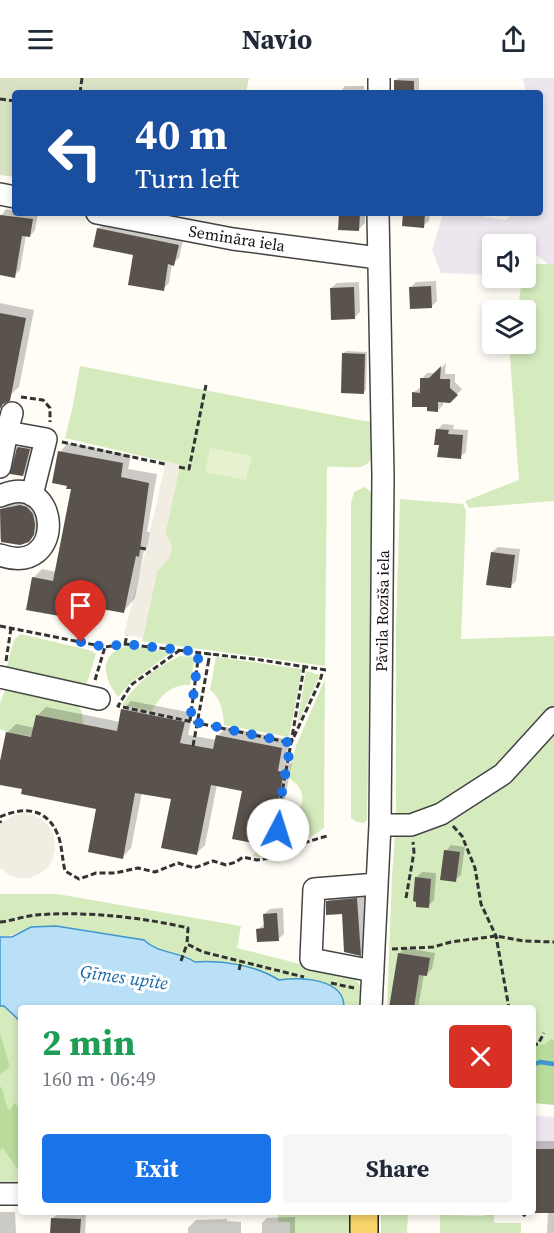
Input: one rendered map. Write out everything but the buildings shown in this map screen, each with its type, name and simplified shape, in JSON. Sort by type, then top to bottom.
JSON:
[{"type":"main road","points":[[364,1215],[364,1233]]},
{"type":"street","name":"Semināra iela","points":[[113,216],[233,239],[378,258]]},
{"type":"street","name":"Pāvila Rozīša iela","points":[[367,999],[373,972],[380,825],[383,476],[378,216]]},
{"type":"street","points":[[0,467],[9,422],[46,439],[32,495]]},
{"type":"street","points":[[0,496],[11,492],[32,495],[40,501],[50,519],[50,531],[46,542],[38,550],[29,556],[17,559],[1,559]]},
{"type":"street","points":[[0,677],[94,698]]},
{"type":"street","points":[[380,825],[411,825],[441,814],[503,774],[554,718]]},
{"type":"street","points":[[373,972],[311,959],[314,889],[377,884]]},
{"type":"street","points":[[0,1194],[18,1194]]},
{"type":"path","points":[[179,467],[189,469],[206,385]]},
{"type":"path","points":[[9,422],[15,396],[43,400],[50,408],[51,418],[46,439],[165,464]]},
{"type":"path","points":[[140,548],[146,549]]},
{"type":"path","points":[[0,626],[105,647],[125,644],[210,653],[324,670],[291,743]]},
{"type":"path","points":[[125,644],[127,635]]},
{"type":"path","points":[[94,698],[105,647]]},
{"type":"path","points":[[180,650],[131,685],[118,706],[291,743]]},
{"type":"path","points":[[190,721],[199,652]]},
{"type":"path","points":[[193,746],[210,653]]},
{"type":"path","points":[[293,846],[278,830],[278,814],[304,667]]},
{"type":"path","points":[[0,817],[11,812],[34,810],[47,818],[58,833],[57,839],[65,871],[80,879],[96,873],[115,873],[138,868],[155,872],[177,863],[194,868],[213,861],[226,865],[243,857],[257,860],[270,858],[284,854],[293,846],[327,836]]},
{"type":"path","points":[[441,814],[462,836],[475,868],[481,904],[496,936],[508,1005]]},
{"type":"path","points":[[406,898],[414,852],[411,825]]},
{"type":"path","points":[[0,922],[61,914],[126,918],[188,928],[187,944],[181,961]]},
{"type":"path","points":[[386,949],[433,947],[451,942],[496,936],[524,941],[554,942]]},
{"type":"path","points":[[187,944],[203,952],[308,978]]},
{"type":"path","points":[[239,969],[241,962]]},
{"type":"path","points":[[330,983],[367,999]]},
{"type":"path","points":[[536,1044],[544,1034]]},
{"type":"shaded area","points":[[523,78],[554,78],[554,264],[548,264],[536,255],[536,234],[482,234],[482,275],[441,273],[432,250],[444,216],[481,216],[506,220],[511,216],[543,216],[543,90],[525,90]]},
{"type":"shaded area","points":[[166,461],[180,465],[165,533],[171,543],[172,551],[168,560],[157,572],[143,638],[124,634]]},
{"type":"shaded area","points":[[24,813],[43,820],[50,828],[55,848],[48,867],[29,878],[18,878],[0,868],[0,824],[14,815]]},
{"type":"shaded area","points":[[536,1115],[554,1117],[554,1149],[536,1149]]},
{"type":"green space","points":[[0,78],[249,78],[247,90],[12,90],[12,177],[0,175]]},
{"type":"green space","points":[[536,264],[554,264],[554,501],[469,508],[465,501],[519,480],[510,354],[536,354],[536,300],[519,300],[521,288],[536,288]]},
{"type":"green space","points":[[80,366],[373,421],[374,448],[370,461],[366,465],[327,467],[325,666],[142,641],[180,465],[65,438]]},
{"type":"green space","points":[[210,448],[252,456],[246,480],[205,472]]},
{"type":"green space","points":[[365,487],[372,493],[367,820],[364,823],[351,818],[351,503],[354,492]]},
{"type":"green space","points":[[400,499],[463,504],[466,510],[461,639],[554,636],[554,1064],[536,1065],[536,1005],[387,1005],[396,820],[396,626]]},
{"type":"green space","points":[[20,634],[89,650],[96,654],[86,686],[6,669],[14,640]]},
{"type":"green space","points":[[130,646],[171,652],[129,684],[118,697],[109,681],[106,666],[112,653]]},
{"type":"green space","points":[[180,656],[195,657],[190,685],[183,685],[167,692],[152,711],[122,705],[147,676]]},
{"type":"green space","points":[[216,657],[302,669],[289,737],[224,725],[219,701],[210,690]]},
{"type":"green space","points":[[306,671],[320,675],[297,725]]},
{"type":"green space","points":[[325,679],[324,828],[308,839],[295,844],[282,829],[299,811],[302,793],[288,777],[296,746]]},
{"type":"green space","points":[[6,687],[77,704],[82,712],[83,724],[31,736],[0,729],[0,703]]},
{"type":"green space","points":[[272,830],[277,832],[287,848],[270,856],[252,856],[263,845],[269,846]]},
{"type":"green space","points":[[0,894],[57,894],[241,926],[237,948],[354,976],[363,991],[363,1005],[344,1005],[344,1002],[292,978],[279,980],[260,971],[238,965],[195,962],[156,948],[144,940],[49,927],[31,928],[10,936],[0,937]]},
{"type":"green space","points":[[0,1006],[4,1006],[18,1019],[18,1183],[0,1183]]},
{"type":"green space","points":[[0,1033],[10,1067],[0,1074]]},
{"type":"green space","points":[[551,1039],[554,1040],[554,1105],[536,1103],[536,1046],[545,1044]]},
{"type":"green space","points":[[0,1086],[10,1111],[14,1103],[18,1106],[18,1170],[2,1147],[0,1151]]},
{"type":"green space","points":[[278,1215],[350,1215],[355,1233],[290,1233],[290,1222],[278,1222]]},
{"type":"green space","points":[[381,1215],[408,1215],[407,1233],[381,1233]]},
{"type":"green space","points":[[440,1215],[494,1215],[494,1223],[521,1223],[521,1233],[440,1233]]},
{"type":"water","points":[[56,926],[144,940],[156,948],[195,962],[238,965],[260,971],[279,980],[299,979],[320,982],[330,985],[337,991],[343,1005],[18,1005],[18,1019],[4,1006],[0,1006],[0,937],[12,937],[31,927]]},
{"type":"waterway","name":"Ģīmes upīte","points":[[536,1064],[554,1064]]},
{"type":"route","points":[[81,642],[105,647],[125,644],[199,652],[190,721],[291,743],[278,814],[278,830]]}]
